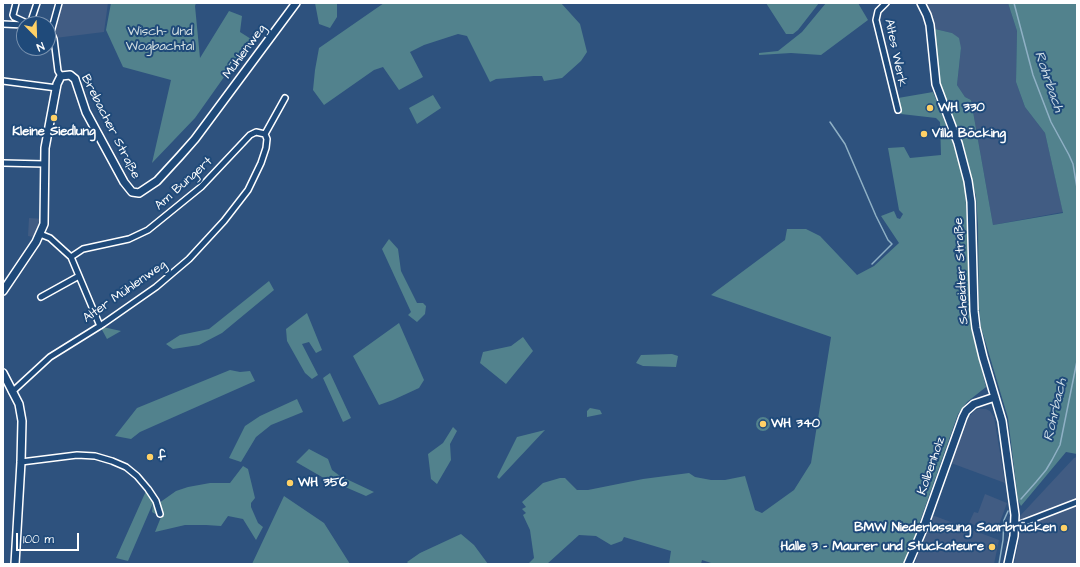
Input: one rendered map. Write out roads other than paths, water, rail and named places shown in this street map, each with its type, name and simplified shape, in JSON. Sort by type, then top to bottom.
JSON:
[{"type":"street","points":[[16,3],[13,15],[16,18]]},
{"type":"street","points":[[32,16],[36,3]]},
{"type":"street","points":[[54,16],[59,3]]},
{"type":"street","name":"Mühlenweg","points":[[213,116],[296,3]]},
{"type":"street","name":"Altes Werk","points":[[886,3],[878,11],[876,20],[898,110]]},
{"type":"street","name":"Scheidter Straße","points":[[921,3],[929,19],[931,30],[936,86],[958,143],[968,181],[972,224],[974,310],[976,328],[1004,435],[1015,515],[1013,543],[1008,564]]},
{"type":"street","points":[[3,24],[16,24]]},
{"type":"street","points":[[56,55],[58,71],[61,76]]},
{"type":"street","name":"Brebacher Straße","points":[[3,291],[40,234],[44,224],[45,148],[58,81],[61,76],[70,75],[75,79],[84,108],[127,187],[134,193],[141,192],[157,181],[213,116]]},
{"type":"street","points":[[3,81],[57,88]]},
{"type":"street","points":[[265,134],[285,98]]},
{"type":"street","name":"Am Bungert","points":[[71,256],[83,249],[129,239],[148,230],[201,187],[250,135],[256,132],[265,134]]},
{"type":"street","name":"Alter Mühlenweg","points":[[12,392],[50,357],[100,326],[164,281],[189,259],[243,198],[254,178],[266,148],[268,139],[265,134]]},
{"type":"street","points":[[3,163],[45,164]]},
{"type":"street","points":[[40,234],[50,238],[71,256],[100,326]]},
{"type":"street","points":[[41,297],[78,276]]},
{"type":"street","points":[[3,373],[19,404],[22,416],[15,564]]},
{"type":"street","name":"Kolbenholz","points":[[909,562],[923,529],[962,417],[974,404],[995,397]]},
{"type":"street","points":[[21,462],[77,455],[95,456],[112,461],[126,467],[137,476],[156,501],[160,514]]},
{"type":"street","points":[[1015,524],[1020,524],[1077,502]]},
{"type":"waterway","name":"Rohrbach","points":[[1014,3],[1033,75],[1051,122],[1073,164],[1077,188]]},
{"type":"waterway","points":[[830,122],[845,144],[876,216],[888,240],[892,244],[872,264]]},
{"type":"waterway","name":"Rohrbach","points":[[1021,499],[1046,470],[1060,445],[1077,361]]},
{"type":"waterway","name":"Rohrbach","points":[[999,564],[1003,540],[1004,520],[1008,511]]},
{"type":"place","name":"WH 330","points":[[930,108]]},
{"type":"place","name":"Kleine Siedlung","points":[[54,118]]},
{"type":"place","name":"Villa Böcking","points":[[924,134]]},
{"type":"place","name":"WH 340","points":[[763,424]]},
{"type":"place","name":"f","points":[[150,457]]},
{"type":"place","name":"WH 356","points":[[290,483]]},
{"type":"place","name":"BMW Niederlassung Saarbrücken","points":[[1064,528]]},
{"type":"place","name":"Halle 3 - Maurer und Stuckateure","points":[[992,547]]},
{"type":"park label","name":"Wisch- Und Wogbachtal","points":[[160,40]]}]
